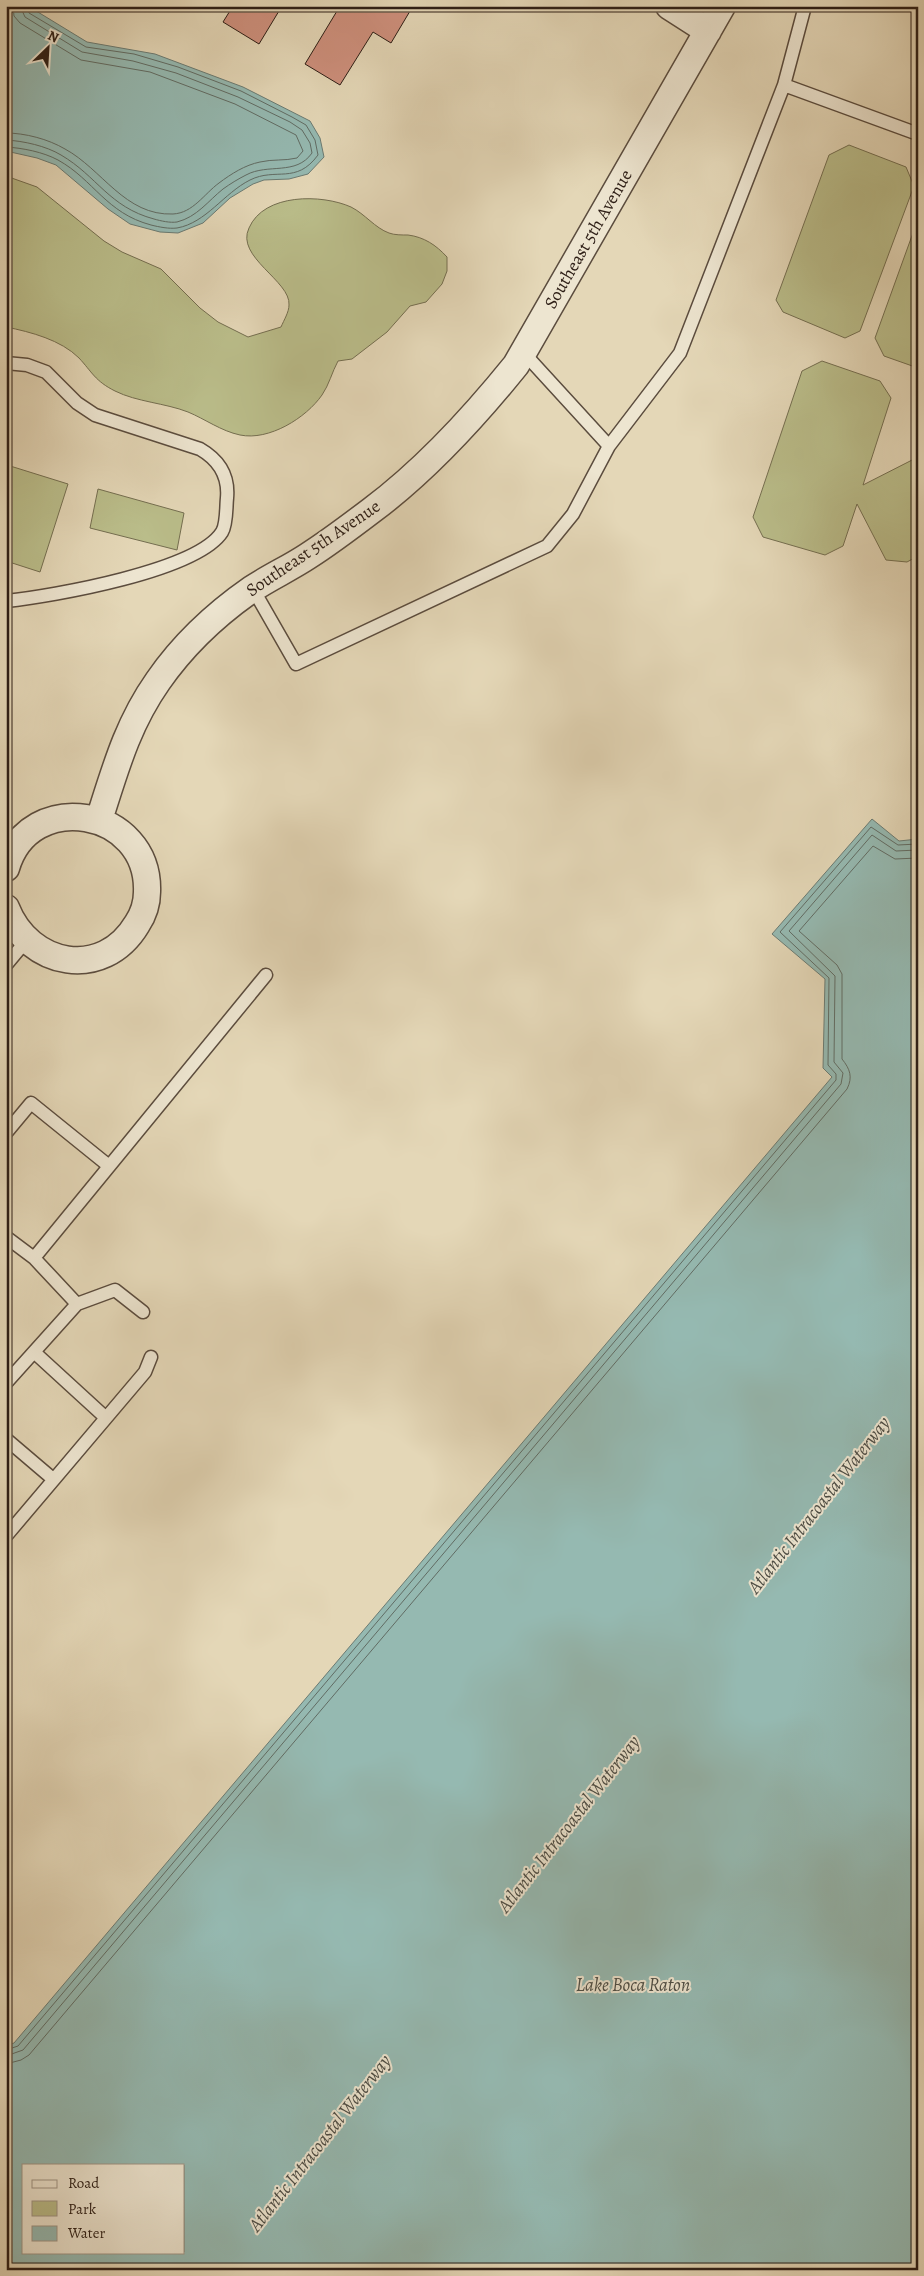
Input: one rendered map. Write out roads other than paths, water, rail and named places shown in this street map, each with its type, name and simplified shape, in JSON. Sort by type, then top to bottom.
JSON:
[{"type":"street","points":[[669,6],[708,31]]},
{"type":"street","name":"Southeast 5th Avenue","points":[[99,820],[125,740],[158,681],[201,631],[253,589],[308,556],[374,508],[435,455],[491,396],[523,352],[722,6]]},
{"type":"street","points":[[6,908],[12,924],[26,941],[45,954],[68,960],[91,959],[113,950],[131,935],[142,916],[148,893],[145,870],[136,849],[120,831],[99,820],[78,816],[57,818],[37,826],[21,840],[7,861]]},
{"type":"lane","points":[[253,589],[296,664],[547,546],[573,514],[609,446],[680,353],[784,85],[805,6]]},
{"type":"lane","points":[[784,85],[918,134]]},
{"type":"lane","points":[[523,352],[609,446]]},
{"type":"lane","points":[[6,363],[27,365],[46,372],[77,403],[94,415],[200,449],[212,456],[224,471],[228,487],[224,530],[211,546],[194,555],[170,566],[71,591],[6,601]]},
{"type":"lane","points":[[6,965],[26,941]]},
{"type":"lane","points":[[34,1258],[266,975]]},
{"type":"lane","points":[[6,1133],[31,1103],[109,1166]]},
{"type":"lane","points":[[6,1237],[34,1258],[77,1304]]},
{"type":"lane","points":[[6,1383],[77,1304],[115,1290],[143,1312]]},
{"type":"lane","points":[[34,1352],[105,1417]]},
{"type":"lane","points":[[6,1536],[145,1372],[151,1357]]},
{"type":"lane","points":[[6,1438],[53,1479]]},
{"type":"water","points":[[6,6],[28,6],[87,42],[155,54],[243,87],[310,121],[320,138],[324,157],[308,174],[289,179],[264,180],[253,184],[230,198],[203,223],[178,233],[160,232],[130,224],[108,209],[56,165],[37,158],[6,151]]},
{"type":"water","name":"Lake Boca Raton","points":[[872,819],[899,841],[918,839],[918,2270],[6,2270],[6,2046],[14,2043],[832,1077],[823,1068],[825,979],[772,934]]},
{"type":"water label","name":"Atlantic Intracoastal Waterway","points":[[819,1505]]},
{"type":"water label","name":"Atlantic Intracoastal Waterway","points":[[569,1824]]},
{"type":"water label","name":"Atlantic Intracoastal Waterway","points":[[320,2143]]}]
